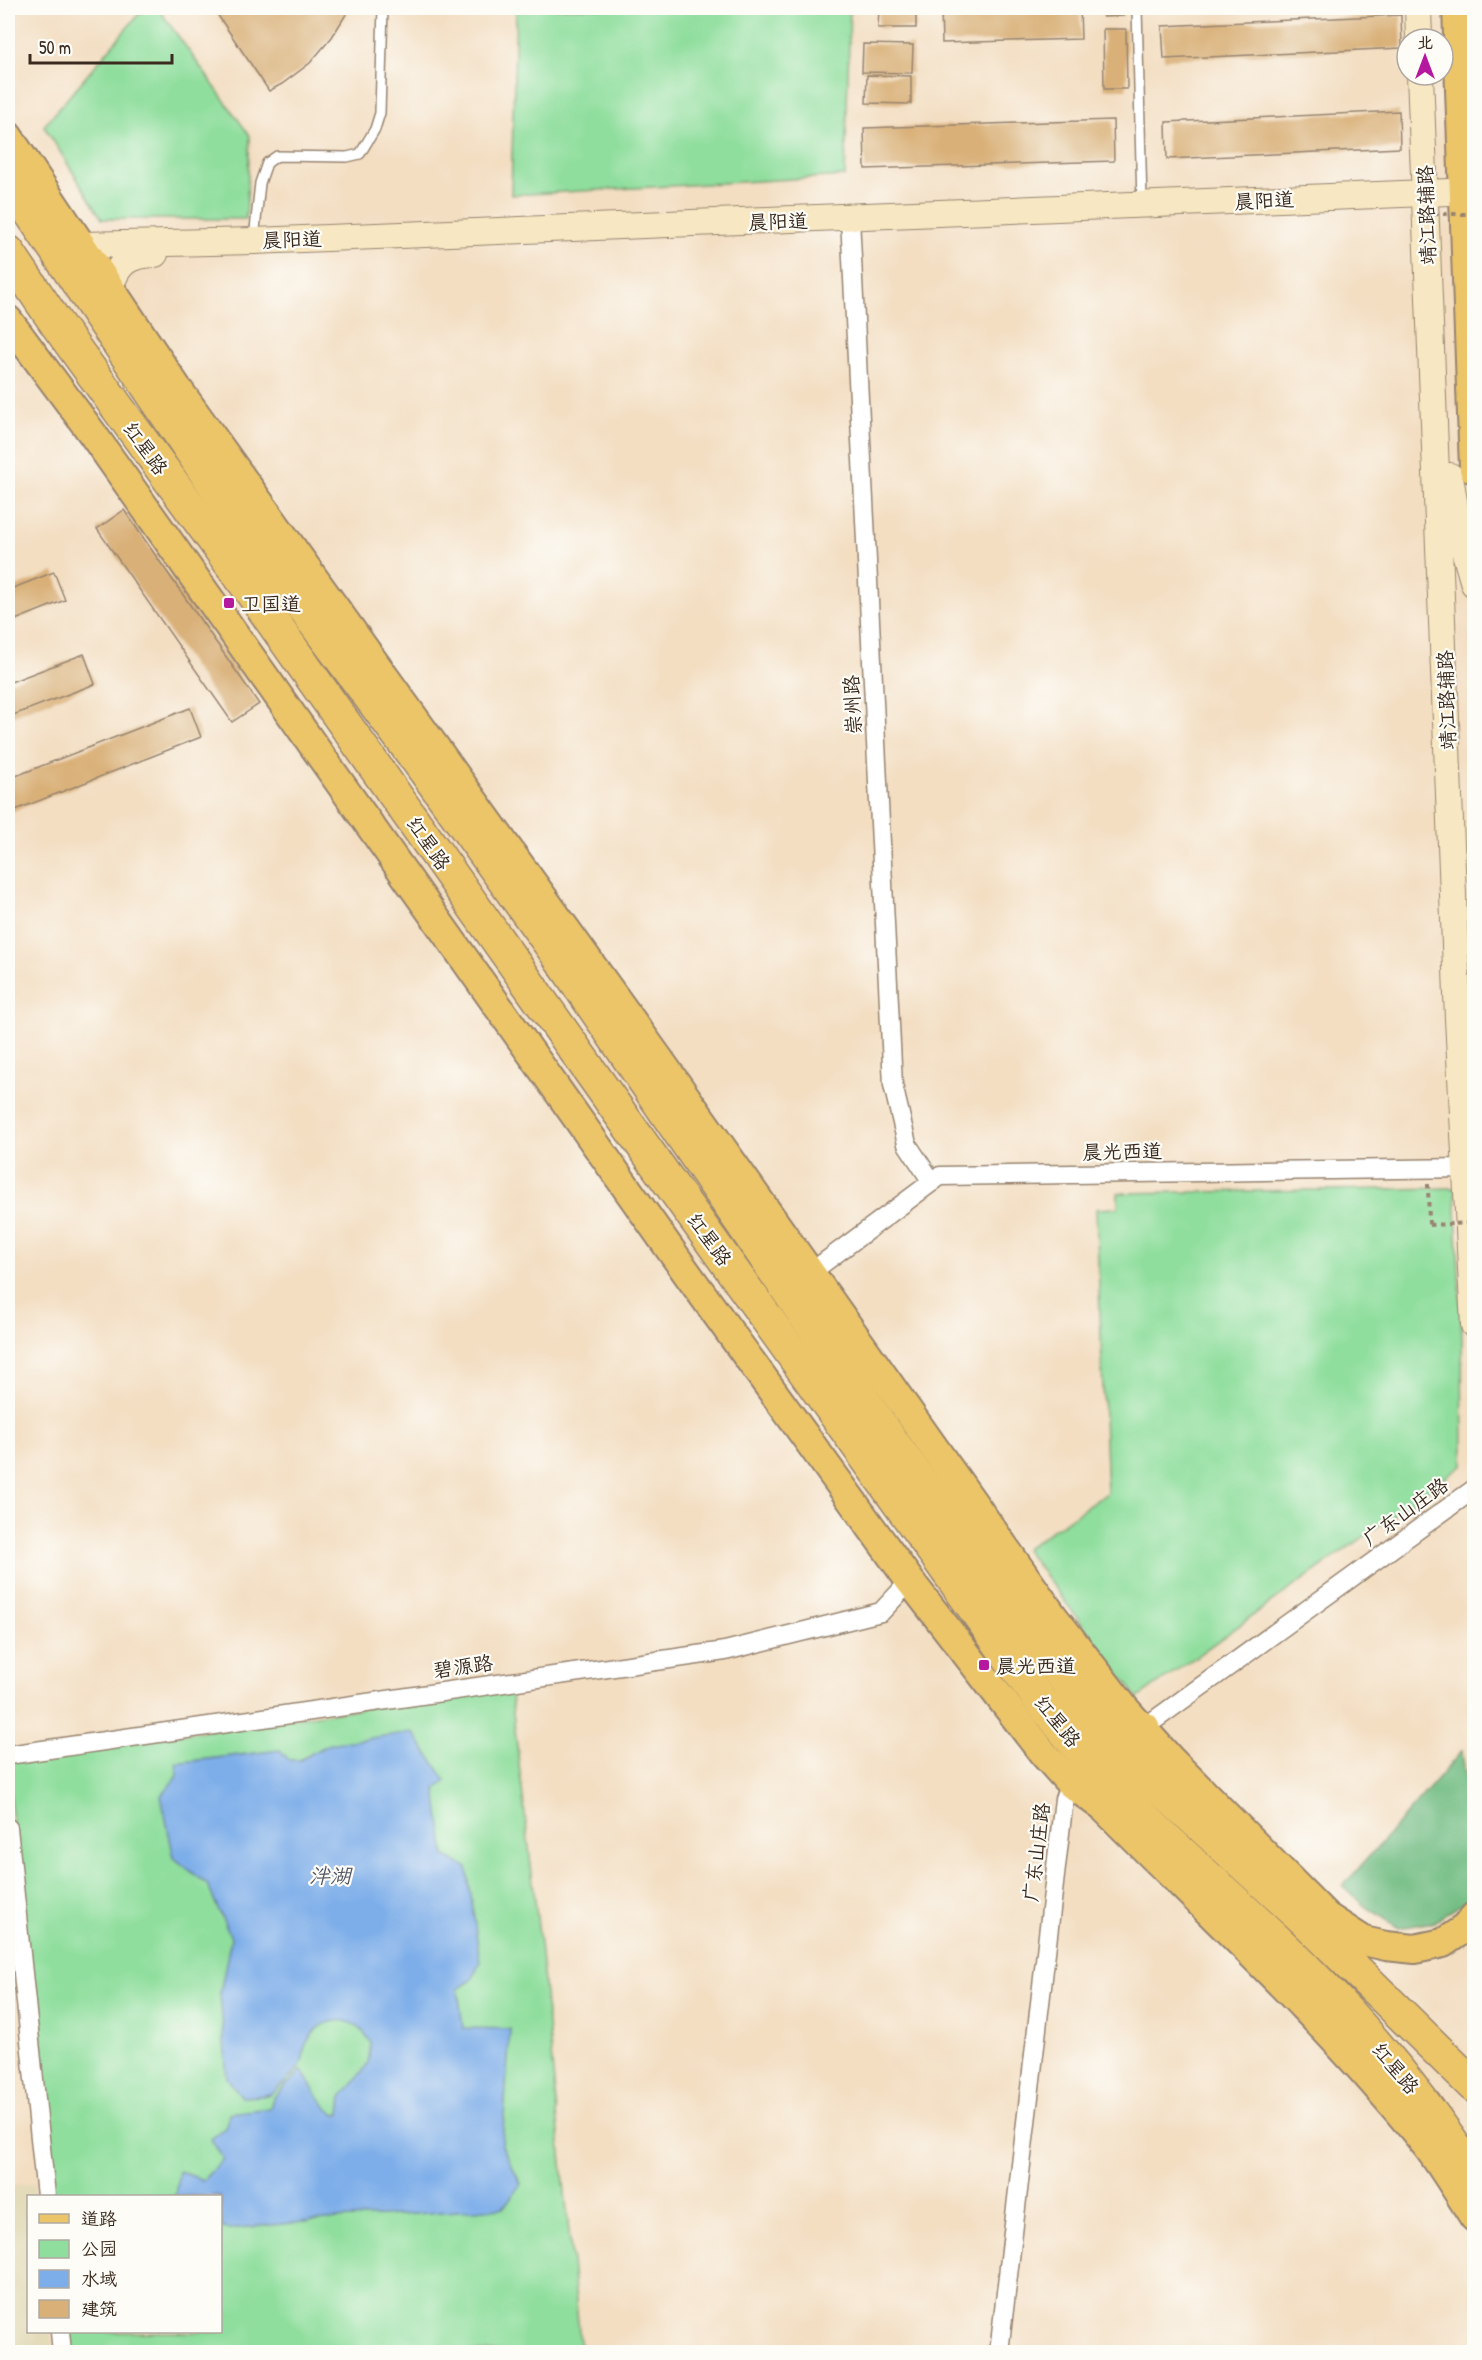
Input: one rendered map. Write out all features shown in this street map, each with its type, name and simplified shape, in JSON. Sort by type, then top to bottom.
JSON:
[{"type":"highway","name":"红星路","points":[[8,179],[66,243],[111,332],[238,520],[425,771],[561,959],[892,1442],[1093,1717],[1131,1737],[1150,1779],[1303,1906],[1327,1942],[1474,2086]]},
{"type":"highway","name":"红星路","points":[[15,263],[41,334],[88,368],[248,587],[619,1112],[1040,1700],[1082,1775],[1131,1806],[1307,1970],[1384,2052],[1426,2104],[1474,2175]]},
{"type":"highway","points":[[110,288],[111,332]]},
{"type":"highway","points":[[1082,1775],[1104,1808]]},
{"type":"main road","points":[[1418,8],[1419,27]]},
{"type":"main road","points":[[1457,8],[1462,142],[1471,196],[1474,469]]},
{"type":"main road","name":"靖江路辅路","points":[[1421,87],[1428,205],[1458,1019],[1474,1325]]},
{"type":"main road","points":[[8,136],[66,243],[110,288],[177,388],[1053,1616],[1126,1710],[1131,1737]]},
{"type":"main road","name":"晨阳道","points":[[66,243],[254,245],[1428,205],[1471,196]]},
{"type":"main road","name":"晨阳道","points":[[850,223],[1142,205],[1428,205]]},
{"type":"main road","name":"晨阳道","points":[[110,288],[117,272],[136,255],[254,245]]},
{"type":"main road","points":[[8,309],[41,334],[99,443],[682,1267],[910,1581],[1043,1753],[1082,1775]]},
{"type":"main road","points":[[8,320],[41,334]]},
{"type":"main road","points":[[1434,415],[1452,486],[1459,532],[1474,584]]},
{"type":"main road","points":[[1104,1808],[1288,1992],[1369,2078],[1427,2147],[1474,2217]]},
{"type":"main road","points":[[1303,1906],[1327,1917],[1364,1941]]},
{"type":"main road","points":[[1327,1942],[1364,1941],[1415,1949],[1443,1943],[1465,1928],[1474,1917]]},
{"type":"street","name":"崇州路","points":[[850,223],[893,1085],[908,1144],[932,1182]]},
{"type":"street","name":"晨光西道","points":[[810,1273],[940,1176],[1467,1168]]},
{"type":"street","name":"广东山庄路","points":[[999,2352],[1064,1798],[1082,1775],[1131,1737],[1474,1489]]},
{"type":"street","name":"碧源路","points":[[8,1755],[725,1651],[881,1612],[910,1581]]},
{"type":"street","points":[[8,1828],[46,2195]]},
{"type":"street","points":[[60,2333],[62,2352]]},
{"type":"lane","points":[[254,245],[260,183],[267,163],[277,156],[347,157],[360,154],[375,129],[380,113],[383,8]]},
{"type":"lane","points":[[1137,8],[1142,205]]},
{"type":"path","points":[[1428,205],[1471,196]]},
{"type":"path","points":[[1427,1169],[1429,1225],[1474,1223]]},
{"type":"shaded area","points":[[34,2183],[35,2195],[27,2195],[27,2333],[50,2333],[53,2352],[8,2352],[8,2187]]},
{"type":"green space","points":[[144,8],[158,8],[250,136],[246,219],[102,219],[44,126]]},
{"type":"green space","points":[[516,8],[850,8],[845,176],[511,195]]},
{"type":"green space","points":[[1455,1188],[1462,1338],[1463,1465],[1138,1698],[1025,1549],[1107,1493],[1096,1209],[1118,1208],[1118,1193]]},
{"type":"green space","points":[[510,1687],[539,1934],[581,2352],[70,2352],[67,2333],[222,2333],[222,2195],[53,2195],[8,1777],[8,1759]]},
{"type":"green space","points":[[1462,1751],[1474,1844],[1474,1868],[1466,1901],[1434,1922],[1399,1928],[1362,1904],[1343,1886]]},
{"type":"water","name":"泮湖","points":[[413,1732],[446,1781],[436,1789],[445,1857],[467,1867],[480,1962],[472,1980],[458,1989],[463,2028],[510,2029],[502,2146],[521,2184],[503,2208],[227,2229],[222,2227],[222,2195],[175,2195],[179,2171],[203,2180],[223,2159],[211,2139],[225,2128],[230,2113],[270,2108],[273,2098],[302,2070],[312,2089],[325,2105],[335,2115],[340,2114],[342,2097],[368,2064],[371,2043],[364,2033],[348,2022],[329,2022],[313,2034],[306,2044],[300,2066],[281,2086],[267,2095],[242,2097],[227,2078],[220,1993],[231,1938],[207,1884],[174,1858],[161,1796],[178,1775],[176,1763],[280,1750],[289,1760],[300,1760],[329,1744]]},
{"type":"building","points":[[213,8],[350,8],[332,37],[310,63],[269,91]]},
{"type":"building","points":[[879,8],[916,8],[916,28],[878,28]]},
{"type":"building","points":[[941,8],[1080,8],[1081,39],[942,43]]},
{"type":"building","points":[[1103,8],[1123,8],[1123,16],[1103,17]]},
{"type":"building","points":[[1401,15],[1401,27],[1395,27],[1395,48],[1164,59],[1162,26]]},
{"type":"building","points":[[1103,29],[1126,29],[1127,89],[1104,89]]},
{"type":"building","points":[[863,44],[913,45],[912,73],[862,72]]},
{"type":"building","points":[[867,75],[911,76],[911,104],[866,103]]},
{"type":"building","points":[[1399,111],[1400,148],[1167,159],[1166,122]]},
{"type":"building","points":[[1113,120],[1114,161],[865,169],[864,128]]},
{"type":"building","points":[[124,510],[259,704],[232,722],[97,529]]},
{"type":"building","points":[[54,572],[65,600],[8,623],[8,590]]},
{"type":"building","points":[[84,654],[95,684],[8,717],[8,683]]},
{"type":"building","points":[[190,708],[201,737],[8,813],[8,779]]},
{"type":"place","name":"卫国道","points":[[229,603]]},
{"type":"place","name":"晨光西道","points":[[984,1665]]}]
